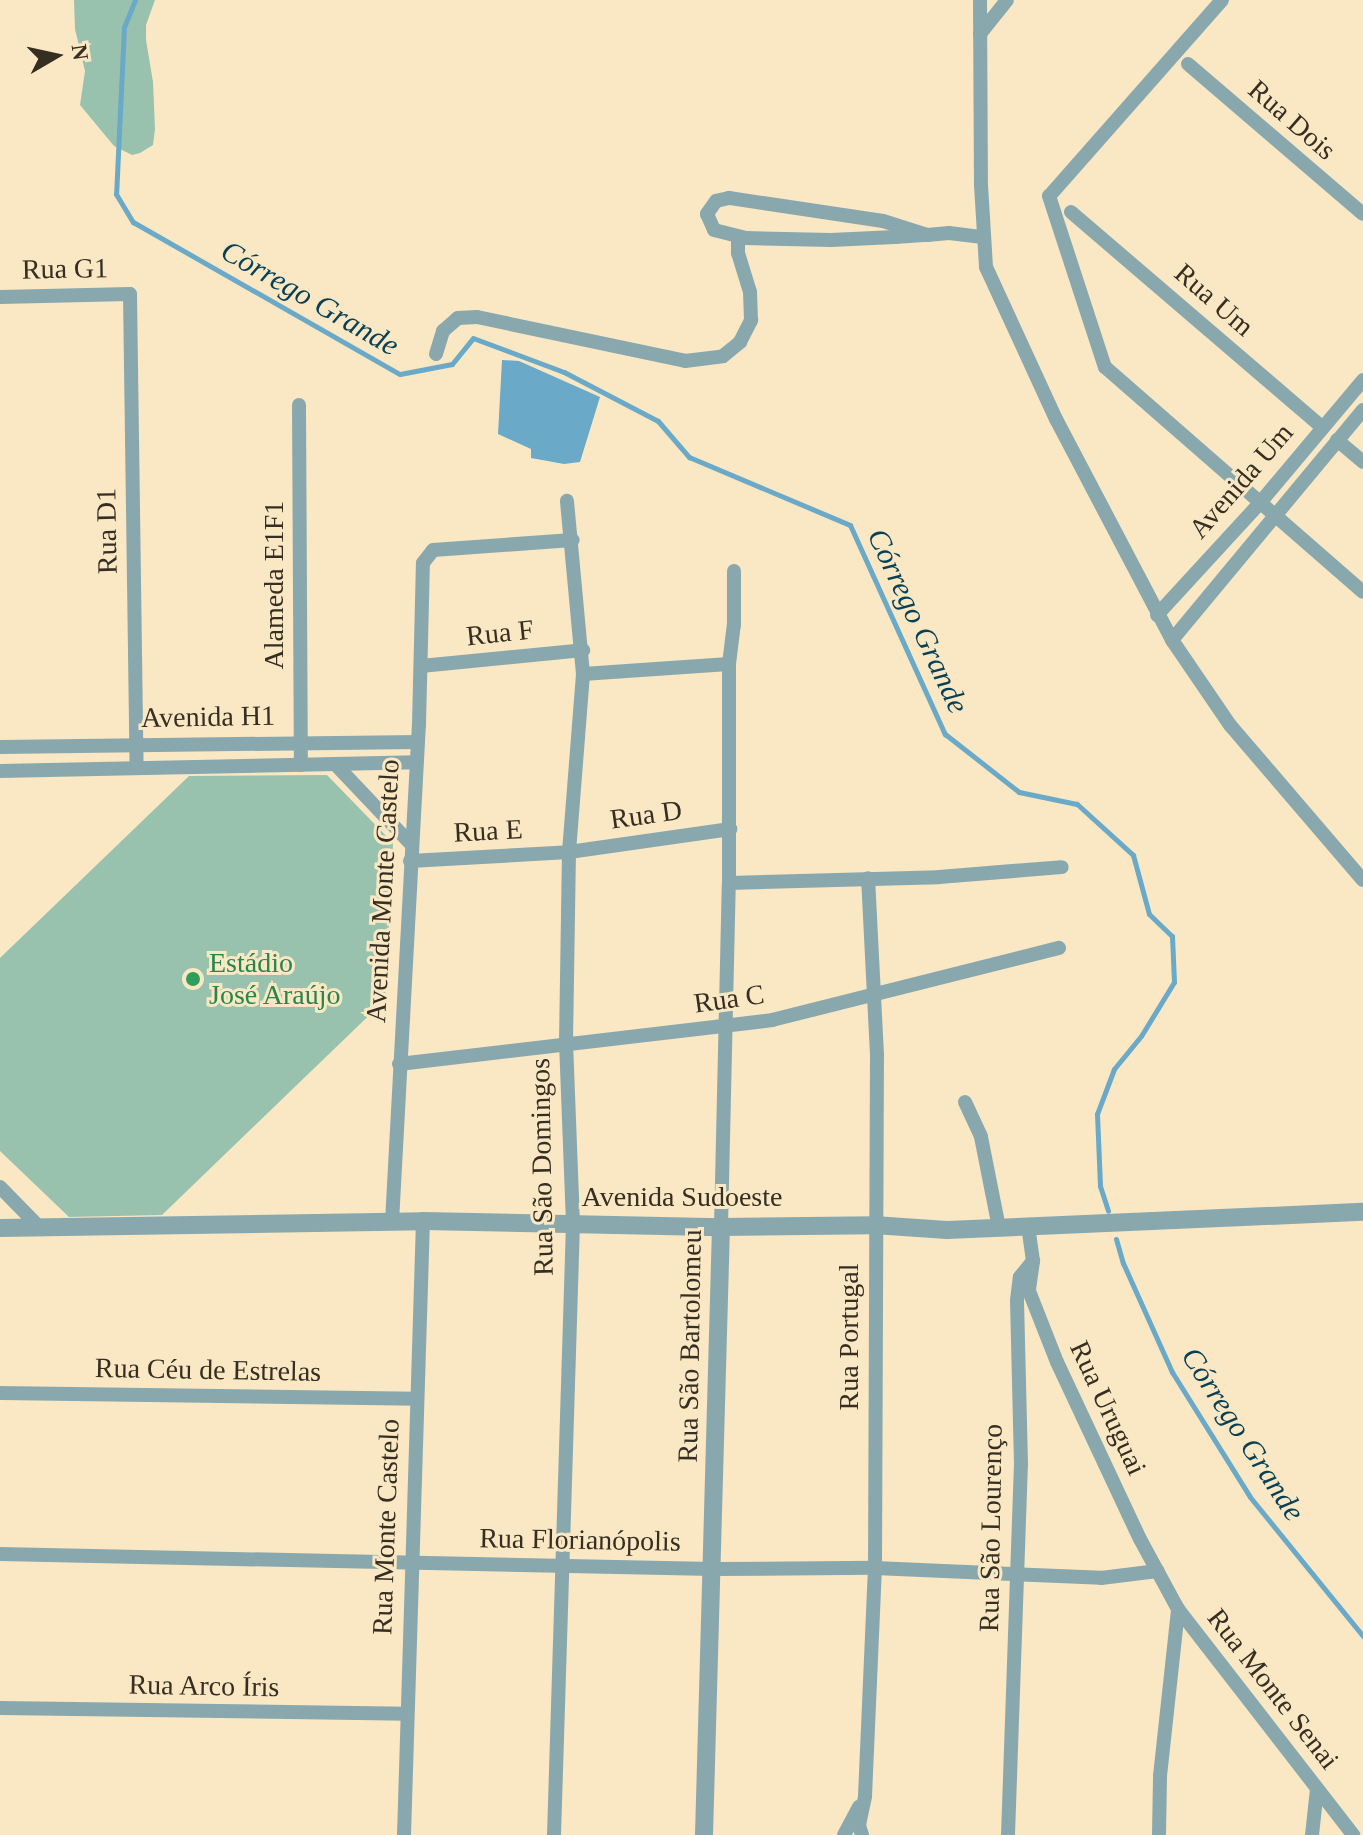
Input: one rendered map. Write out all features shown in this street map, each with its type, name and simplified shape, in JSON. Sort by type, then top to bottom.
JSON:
[{"type":"street","points":[[980,0],[986,267],[1012,325],[1172,640],[1230,725],[1363,880]]},
{"type":"street","points":[[980,34],[1007,0]]},
{"type":"street","points":[[1222,0],[1049,196],[1105,367],[1363,592]]},
{"type":"street","name":"Rua Dois","points":[[1188,64],[1363,214]]},
{"type":"street","points":[[927,235],[903,225],[729,198],[716,201],[707,214],[710,227],[738,237],[831,240],[927,235],[983,237]]},
{"type":"street","name":"Rua Um","points":[[1071,212],[1322,427]]},
{"type":"street","points":[[436,354],[443,331],[458,318],[477,317],[685,361],[711,360],[723,356],[740,342],[751,320],[750,292],[738,253],[738,237]]},
{"type":"street","name":"Rua G1","points":[[0,297],[130,294]]},
{"type":"street","name":"Rua D1","points":[[130,294],[137,767]]},
{"type":"street","name":"Avenida Um","points":[[1157,615],[1259,504],[1363,380]]},
{"type":"street","name":"Alameda E1F1","points":[[299,405],[301,765]]},
{"type":"street","name":"Avenida Um","points":[[1172,640],[1363,410]]},
{"type":"street","points":[[1337,440],[1363,462]]},
{"type":"street","name":"Rua São Domingos","points":[[554,1835],[563,1566],[564,1408],[573,1224],[566,1042],[569,852],[583,674],[567,501]]},
{"type":"street","name":"Avenida Monte Castelo","points":[[392,1222],[418,742],[423,563],[433,550],[573,540]]},
{"type":"street","name":"Rua São Bartolomeu","points":[[704,1835],[729,883],[729,664],[734,625],[734,571]]},
{"type":"street","name":"Rua F","points":[[421,666],[583,650]]},
{"type":"street","points":[[583,674],[729,664]]},
{"type":"street","name":"Avenida H1","points":[[0,747],[300,741],[418,742]]},
{"type":"street","name":"Avenida H1","points":[[0,771],[416,762]]},
{"type":"street","points":[[335,764],[412,845]]},
{"type":"street","name":"Rua D","points":[[569,852],[730,829]]},
{"type":"street","name":"Rua E","points":[[410,861],[569,852]]},
{"type":"street","points":[[729,883],[1062,867]]},
{"type":"street","name":"Rua Portugal","points":[[862,1835],[859,1825],[865,1796],[875,1568],[874,992],[868,878]]},
{"type":"street","name":"Rua C","points":[[399,1064],[566,1042],[725,1027],[786,1017],[874,992],[1059,948]]},
{"type":"street","points":[[965,1102],[981,1137],[999,1228]]},
{"type":"street","points":[[0,1187],[41,1229]]},
{"type":"street","name":"Avenida Sudoeste","points":[[0,1228],[423,1221],[721,1227],[874,1225],[947,1230],[1363,1212]]},
{"type":"street","name":"Rua Monte Castelo","points":[[404,1835],[410,1562],[423,1221]]},
{"type":"street","points":[[1028,1227],[1033,1261]]},
{"type":"street","name":"Rua Uruguai","points":[[1033,1261],[1029,1291],[1057,1362],[1158,1571]]},
{"type":"street","name":"Rua São Lourenço","points":[[1008,1835],[1021,1464],[1017,1300],[1020,1277],[1033,1261]]},
{"type":"street","name":"Rua Céu de Estrelas","points":[[0,1393],[416,1399]]},
{"type":"street","name":"Rua Florianópolis","points":[[0,1554],[713,1569],[875,1568],[1101,1578],[1158,1571]]},
{"type":"street","name":"Rua Monte Senai","points":[[1158,1571],[1178,1609],[1353,1835]]},
{"type":"street","points":[[1159,1835],[1160,1776],[1178,1609]]},
{"type":"street","name":"Rua Arco Íris","points":[[0,1708],[407,1714]]},
{"type":"street","points":[[1312,1835],[1317,1789]]},
{"type":"street","points":[[844,1835],[865,1796]]},
{"type":"green space","points":[[74,0],[155,0],[146,25],[146,40],[153,82],[155,129],[153,145],[140,153],[132,155],[114,146],[80,105],[85,71],[75,29]]},
{"type":"green space","name":"Estádio José Araújo","points":[[327,775],[393,843],[385,1000],[162,1215],[69,1217],[0,1151],[0,958],[189,776]]},
{"type":"water","points":[[502,360],[519,361],[600,397],[580,462],[564,464],[531,458],[531,449],[498,434]]},
{"type":"waterway","name":"Córrego Grande","points":[[135,0],[124,27],[116,194],[133,222],[400,374],[452,364],[473,338],[564,372],[658,421],[689,457],[850,525],[945,734],[1019,792],[1077,804],[1133,855],[1149,914],[1172,936],[1174,982],[1141,1036],[1114,1069],[1097,1114],[1100,1186],[1108,1211]]},
{"type":"waterway","name":"Córrego Grande","points":[[1116,1239],[1123,1263],[1172,1372],[1250,1497],[1363,1636]]},
{"type":"place","name":"Estádio José Araújo","points":[[193,979]]}]
